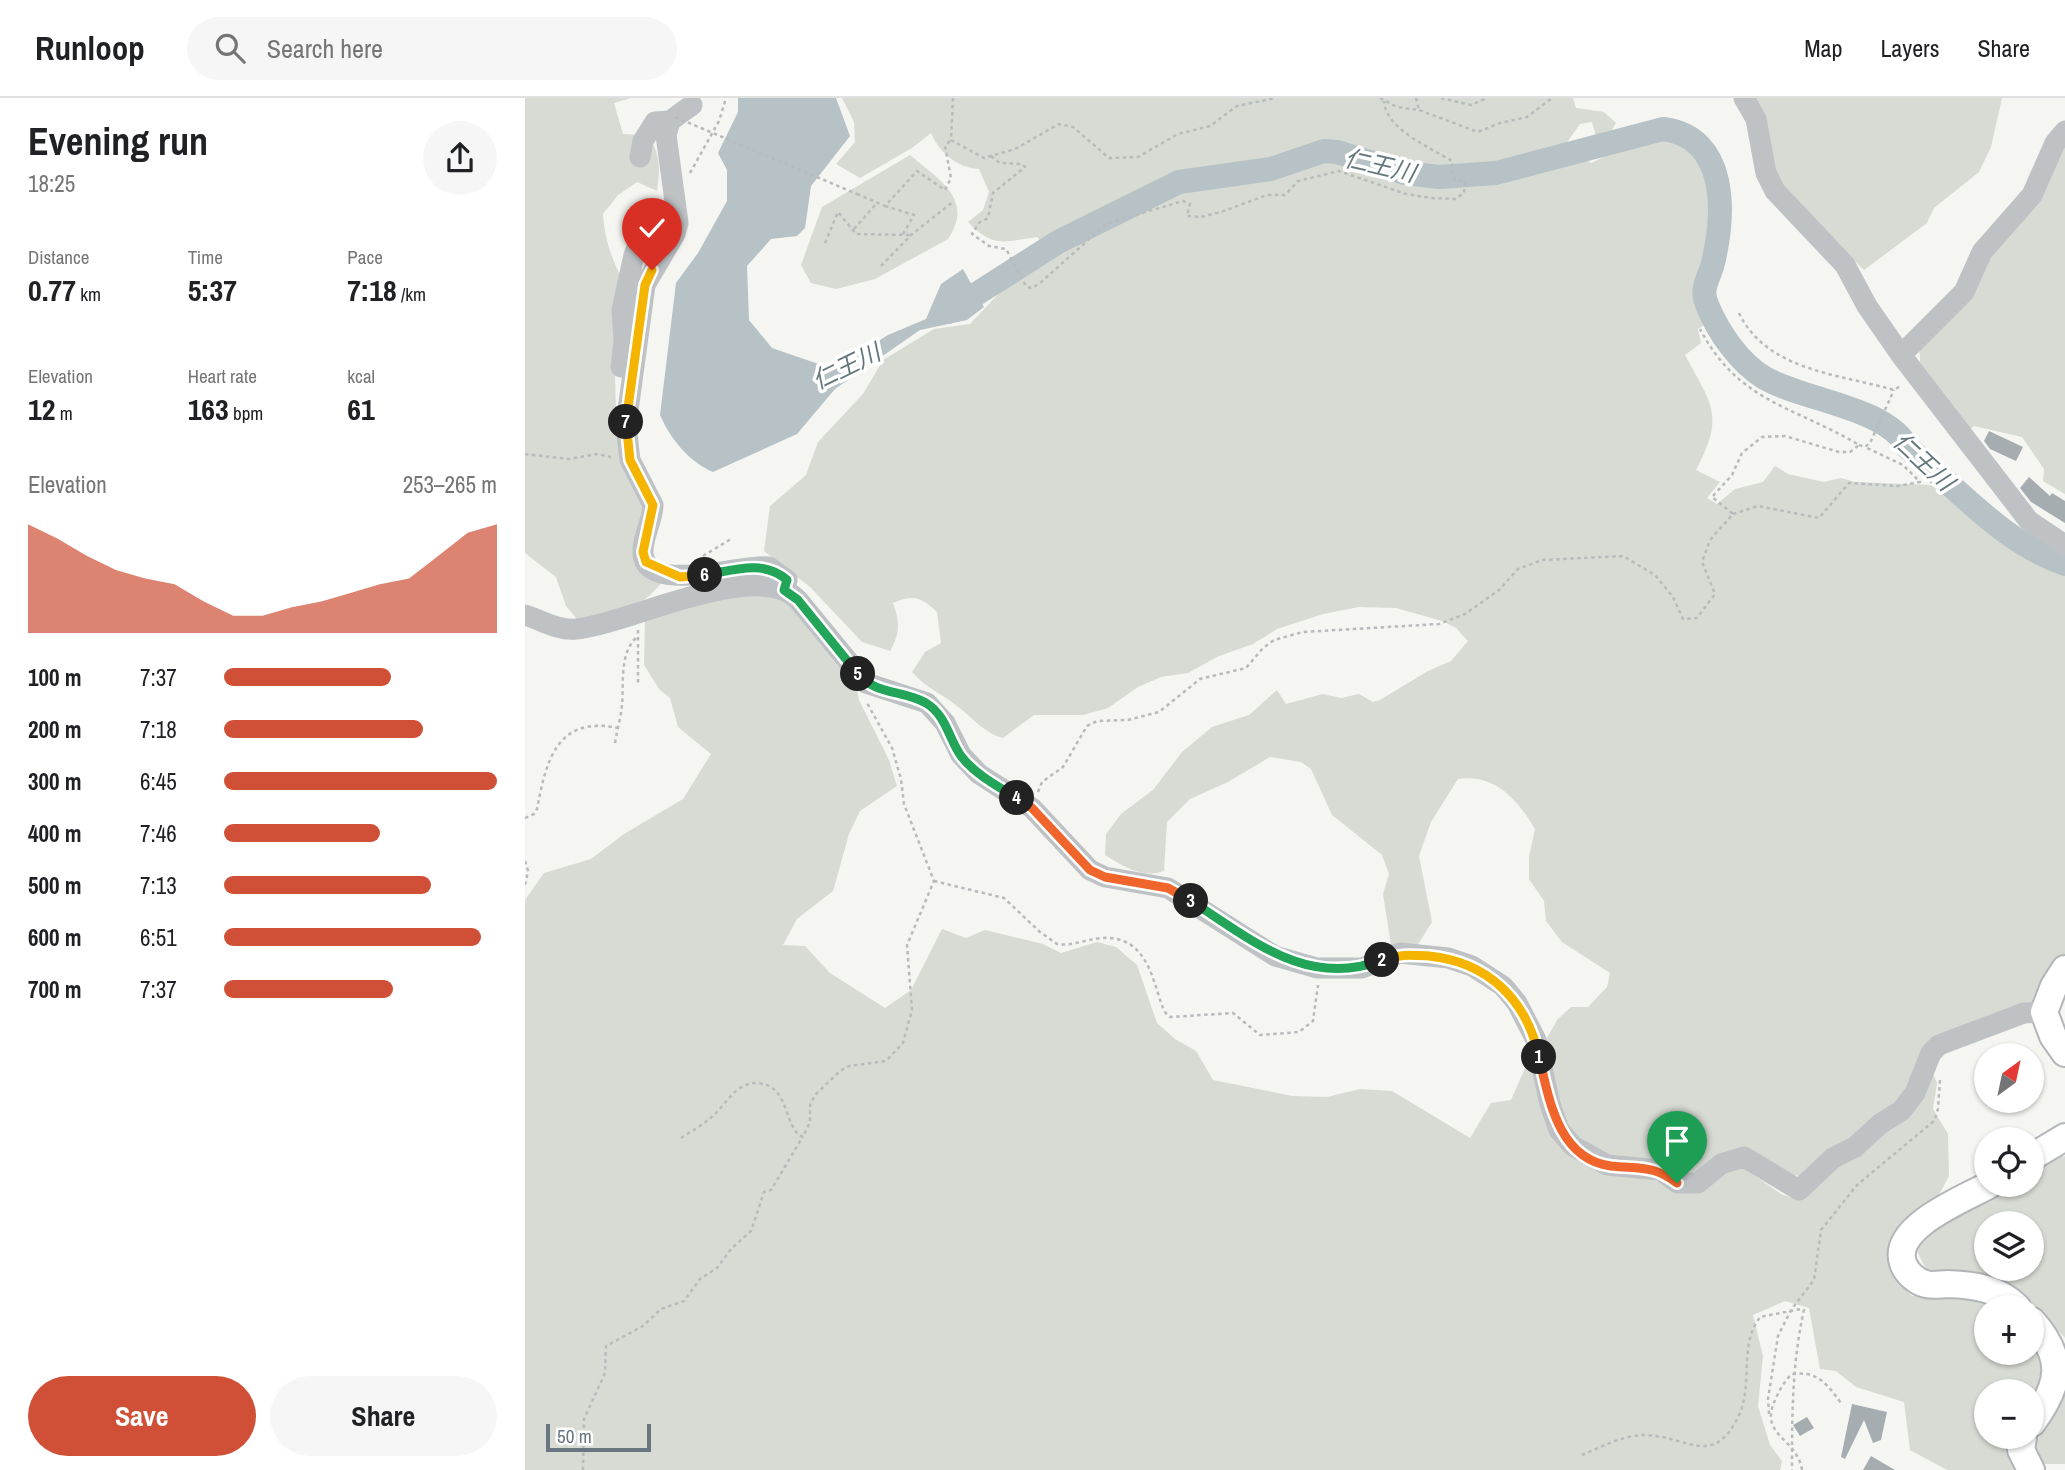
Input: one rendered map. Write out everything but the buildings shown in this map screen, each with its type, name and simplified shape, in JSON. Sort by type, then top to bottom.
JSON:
[{"type":"main road","points":[[2065,970],[2054,986],[2044,1012],[2053,1035],[2065,1053]]},
{"type":"main road","points":[[2044,1150],[2065,1137]]},
{"type":"main road","points":[[1974,1194],[1914,1228],[1903,1242],[1901,1257],[1905,1270],[1926,1284],[1968,1285],[1996,1290],[2002,1295]]},
{"type":"main road","points":[[2044,1336],[2052,1346],[2057,1367],[2054,1387],[2044,1403]]},
{"type":"main road","points":[[2021,1449],[2031,1470]]},
{"type":"street","points":[[1729,98],[1756,119]]},
{"type":"street","points":[[1744,98],[1756,119],[1766,173],[1775,191],[1845,265],[1867,306],[1901,355],[2029,521],[2065,545]]},
{"type":"street","points":[[640,157],[643,141],[655,122],[679,114]]},
{"type":"street","points":[[679,114],[666,135],[678,223],[645,285],[625,435],[630,460],[653,505],[643,552],[646,562],[680,577],[769,568],[787,580],[784,590]]},
{"type":"street","points":[[1901,355],[1964,292],[1982,252],[2032,195],[2055,143],[2065,131]]},
{"type":"street","points":[[628,416],[622,409],[622,310],[633,255],[645,228],[644,220]]},
{"type":"street","points":[[525,615],[574,630],[608,624],[634,613],[754,586],[784,590],[798,600],[862,678],[884,691],[927,704],[945,723],[961,755],[979,774],[1032,808],[1090,870],[1105,877],[1168,888],[1275,956],[1317,968],[1362,968],[1400,953],[1448,958],[1472,965],[1503,986],[1517,1003],[1535,1040],[1559,1130],[1573,1146],[1607,1165],[1660,1170],[1677,1183],[1698,1183],[1721,1164],[1744,1157],[1799,1190],[1833,1158],[1856,1147],[1879,1124],[1901,1111],[1915,1093],[1931,1054],[1939,1045],[2024,1013],[2044,1012]]},
{"type":"path","points":[[689,178],[690,168],[719,121],[726,98]]},
{"type":"path","points":[[885,206],[917,171],[944,190],[951,178],[945,146],[951,140],[953,98]]},
{"type":"path","points":[[951,140],[984,158],[1015,149],[1059,124],[1073,127],[1109,158],[1139,157],[1178,134],[1210,126],[1237,106],[1275,98]]},
{"type":"path","points":[[1380,98],[1478,132],[1500,123],[1527,117],[1552,98]]},
{"type":"path","points":[[1416,98],[1419,110]]},
{"type":"path","points":[[1441,98],[1471,105],[1487,98]]},
{"type":"path","points":[[991,156],[1000,163],[1025,167],[993,193],[988,218],[979,223],[972,234],[989,246],[1006,249],[1026,286],[1031,288],[1039,284],[1106,224],[1184,201],[1190,204],[1187,216],[1201,217],[1267,195],[1285,195],[1298,181],[1339,171],[1406,194],[1431,198],[1455,199],[1466,191],[1465,181],[1455,180],[1452,161],[1398,126],[1385,110],[1384,101]]},
{"type":"path","points":[[679,114],[877,203],[914,215],[903,234]]},
{"type":"path","points":[[881,266],[911,235],[954,201]]},
{"type":"path","points":[[853,230],[877,203]]},
{"type":"path","points":[[825,243],[838,212],[856,234],[911,235]]},
{"type":"path","points":[[1739,313],[1752,334],[1779,356],[1894,390]]},
{"type":"path","points":[[1032,808],[1042,782],[1063,767],[1087,726],[1097,721],[1128,720],[1159,712],[1200,680],[1246,668],[1263,648],[1274,640],[1303,632],[1439,624],[1465,614],[1499,590],[1518,569],[1542,560],[1623,556],[1655,575],[1673,597],[1683,619],[1697,618],[1715,594],[1702,562],[1710,540],[1733,514],[1758,506],[1819,518],[1849,483],[1898,486],[1920,482],[1903,465],[1756,395],[1727,370],[1700,329]]},
{"type":"path","points":[[1865,447],[1873,439],[1894,390],[1916,375]]},
{"type":"path","points":[[1733,514],[1712,497],[1732,475],[1741,453],[1762,437],[1785,436],[1839,452],[1850,452],[1859,445]]},
{"type":"path","points":[[525,454],[569,459],[597,454],[630,460]]},
{"type":"path","points":[[634,613],[638,686]]},
{"type":"path","points":[[615,743],[626,659],[631,642],[637,637]]},
{"type":"path","points":[[583,1470],[584,1419],[605,1373],[607,1346],[643,1326],[661,1308],[684,1301],[700,1279],[717,1268],[732,1248],[751,1231],[764,1192],[771,1190],[803,1137],[810,1122],[810,1105],[815,1095],[840,1071],[849,1066],[886,1061],[903,1043],[912,1010],[907,945],[934,881],[904,804],[893,748],[863,695],[862,678]]},
{"type":"path","points":[[525,818],[537,809],[546,764],[558,743],[594,725],[618,728]]},
{"type":"path","points":[[525,861],[528,871],[525,884]]},
{"type":"path","points":[[934,881],[1004,898],[1057,944],[1106,938],[1130,944],[1139,950],[1158,986],[1161,1008],[1170,1017],[1233,1013],[1260,1035],[1299,1031],[1314,1021],[1317,968]]},
{"type":"path","points":[[1802,1470],[1792,1448],[1771,1424],[1769,1414],[1768,1399],[1778,1336],[1791,1310],[1814,1280],[1819,1237],[1840,1205],[1857,1185],[1934,1121],[1938,1110],[1940,1071]]},
{"type":"path","points":[[681,1138],[712,1117],[736,1090],[753,1083],[765,1085],[781,1097],[793,1130],[803,1137]]},
{"type":"path","points":[[1581,1455],[1616,1440],[1643,1435],[1707,1448],[1725,1439],[1741,1413],[1751,1332],[1760,1317],[1804,1310],[1795,1374],[1791,1470]]},
{"type":"path","points":[[1769,1414],[1788,1377],[1795,1374],[1817,1375],[1841,1403]]},
{"type":"shaded area","points":[[525,98],[631,98],[614,103],[623,134],[647,135],[655,148],[658,162],[657,191],[637,182],[618,195],[603,214],[612,257],[631,296],[614,335],[616,414],[621,455],[645,500],[645,543],[665,578],[656,590],[636,605],[615,613],[577,619],[566,606],[556,577],[525,553]]},
{"type":"shaded area","points":[[842,98],[1573,98],[1576,108],[1604,112],[1616,123],[1611,132],[1597,140],[1592,122],[1580,124],[1565,145],[1591,163],[1652,135],[1676,135],[1689,143],[1714,183],[1715,210],[1709,260],[1699,286],[1701,302],[1711,321],[1698,329],[1701,343],[1685,355],[1702,386],[1711,411],[1710,436],[1696,470],[1720,482],[1707,498],[1717,504],[1735,489],[1763,482],[1775,466],[1788,474],[1824,482],[1841,478],[1855,482],[1930,485],[1960,497],[1993,529],[2039,563],[2065,572],[2065,958],[2035,1001],[1944,1033],[1909,1098],[1863,1135],[1799,1176],[1718,1155],[1694,1175],[1610,1162],[1563,1125],[1542,1047],[1557,1020],[1571,1007],[1588,1007],[1607,987],[1610,973],[1562,942],[1546,921],[1544,901],[1529,879],[1529,857],[1535,829],[1521,808],[1504,791],[1483,780],[1458,779],[1431,822],[1419,856],[1432,922],[1417,946],[1393,957],[1383,894],[1389,874],[1382,855],[1332,815],[1311,769],[1301,762],[1270,757],[1228,782],[1190,799],[1167,822],[1164,871],[1140,872],[1105,855],[1106,834],[1121,814],[1153,790],[1182,752],[1212,727],[1249,715],[1277,690],[1286,704],[1323,694],[1341,698],[1359,694],[1373,702],[1380,700],[1428,671],[1451,661],[1468,641],[1456,628],[1442,621],[1396,608],[1359,607],[1323,614],[1277,629],[1253,644],[1219,656],[1188,673],[1161,677],[1138,687],[1108,708],[1083,715],[1034,715],[1003,738],[984,729],[912,672],[925,652],[941,643],[937,612],[926,603],[917,598],[906,598],[893,603],[898,628],[890,651],[862,642],[810,587],[764,551],[770,506],[806,475],[818,442],[863,394],[883,360],[934,329],[970,324],[1006,286],[1037,268],[1052,255],[1037,237],[999,241],[985,236],[968,222],[983,210],[989,192],[979,169],[963,166],[950,158],[931,133],[912,148],[860,178],[836,164],[855,142],[854,122]]},
{"type":"shaded area","points":[[1751,98],[2002,98],[1991,147],[1979,172],[1934,208],[1927,223],[1864,270],[1782,193]]},
{"type":"shaded area","points":[[2065,139],[2065,494],[2043,481],[2044,469],[2022,437],[1974,426],[1960,439],[1921,371],[1919,347],[1978,270]]},
{"type":"shaded area","points":[[910,155],[950,191],[955,201],[955,225],[948,239],[875,279],[836,289],[811,283],[801,265],[822,207]]},
{"type":"shaded area","points":[[730,584],[781,597],[855,679],[859,700],[889,760],[897,786],[860,811],[849,834],[833,891],[797,919],[783,945],[805,946],[830,973],[885,1008],[911,990],[942,929],[966,938],[985,930],[1043,944],[1061,953],[1097,942],[1116,947],[1137,965],[1157,1023],[1175,1039],[1196,1051],[1213,1080],[1293,1096],[1327,1097],[1360,1089],[1392,1091],[1470,1138],[1491,1103],[1511,1100],[1525,1068],[1536,1061],[1560,1139],[1656,1176],[1679,1192],[1732,1160],[1781,1194],[1798,1200],[1806,1195],[1930,1067],[1937,1083],[1933,1109],[1948,1134],[1949,1176],[1939,1195],[1920,1212],[1896,1256],[1902,1286],[1912,1296],[1939,1298],[1949,1293],[1974,1299],[1974,1365],[2044,1365],[2044,1350],[2049,1359],[2043,1379],[1974,1379],[1974,1449],[2019,1449],[2023,1470],[1947,1470],[1910,1450],[1904,1402],[1856,1387],[1836,1371],[1820,1369],[1809,1308],[1785,1301],[1753,1315],[1763,1356],[1758,1406],[1770,1445],[1782,1461],[1780,1470],[525,1470],[525,900],[544,873],[591,859],[624,834],[683,799],[711,754],[678,727],[670,698],[659,689],[644,665],[645,621]]},
{"type":"shaded area","points":[[2065,1156],[2065,1338],[2044,1316],[2044,1295],[2022,1295],[2002,1281],[2044,1281],[2044,1211],[1974,1211],[1974,1272],[1926,1269],[1917,1251],[1922,1236],[1988,1197],[2044,1197],[2044,1162]]},
{"type":"shaded area","points":[[2065,1388],[2065,1464],[2045,1464],[2037,1455],[2036,1449],[2044,1449],[2044,1429]]},
{"type":"water","points":[[738,98],[836,98],[850,136],[811,186],[805,228],[797,236],[771,239],[747,266],[749,320],[772,348],[833,369],[888,335],[926,319],[941,284],[963,269],[984,307],[967,320],[920,330],[835,389],[797,434],[713,472],[696,462],[681,448],[660,415],[676,283],[698,253],[727,201],[727,170],[718,153],[738,112]]},
{"type":"waterway","name":"仁王川","points":[[948,312],[1058,242],[1179,182],[1271,169],[1324,151],[1337,152],[1405,173],[1439,177],[1496,173],[1663,129],[1684,135],[1700,146],[1711,162],[1717,180],[1720,201],[1717,243],[1704,294],[1718,327],[1738,355],[1763,377],[1863,413],[1882,423],[2001,528],[2042,554],[2065,564]]},
{"type":"route","points":[[652,270],[645,285],[625,435],[630,460],[653,505],[643,552],[646,562],[680,577],[761,566],[778,572],[787,580],[784,590],[798,600],[866,683],[927,704],[945,723],[961,755],[979,774],[1032,808],[1090,870],[1105,877],[1168,888],[1275,956],[1317,968],[1362,968],[1400,953],[1448,958],[1472,965],[1503,986],[1517,1003],[1535,1040],[1559,1130],[1573,1146],[1607,1165],[1660,1170],[1677,1183]]}]
